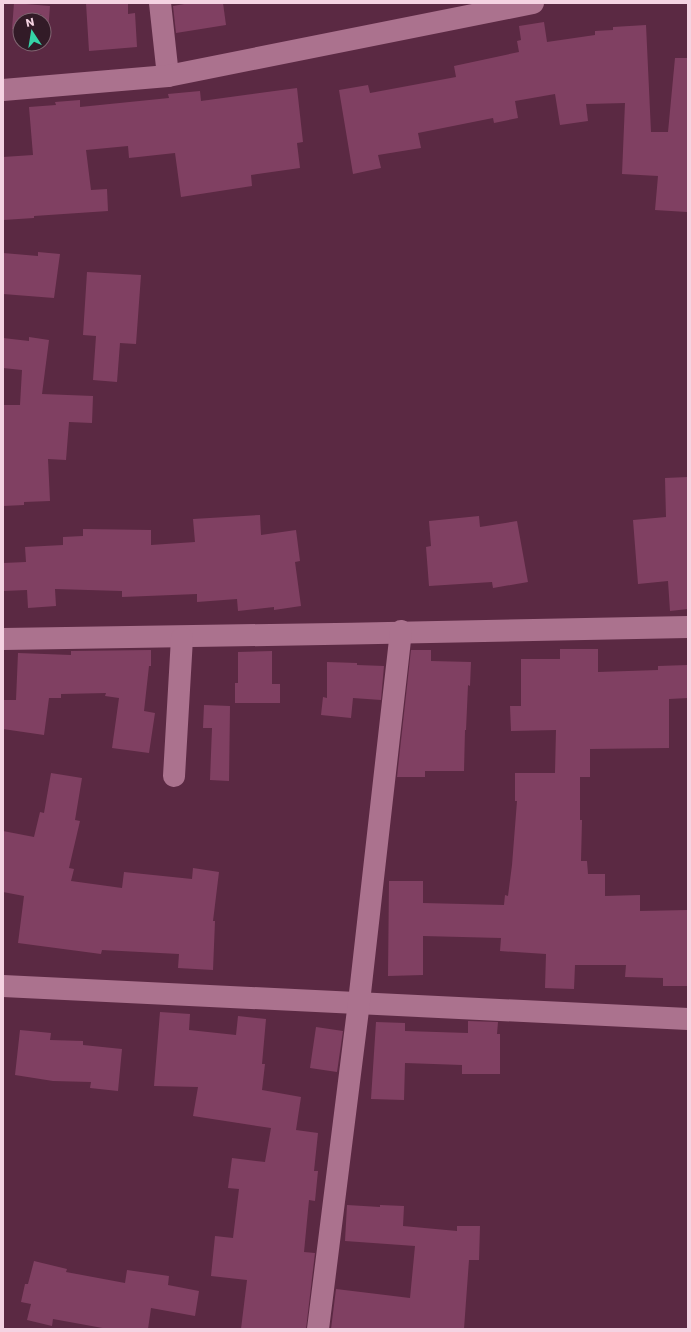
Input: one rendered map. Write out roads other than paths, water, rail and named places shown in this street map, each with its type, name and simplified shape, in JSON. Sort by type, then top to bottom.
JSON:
[{"type":"street","points":[[160,3],[168,76]]},
{"type":"street","points":[[3,90],[168,76],[533,3]]},
{"type":"street","points":[[3,639],[182,638],[401,632],[688,627]]},
{"type":"street","points":[[318,1329],[359,1002],[401,632]]},
{"type":"street","points":[[174,776],[182,638]]},
{"type":"street","points":[[3,986],[688,1019]]}]
